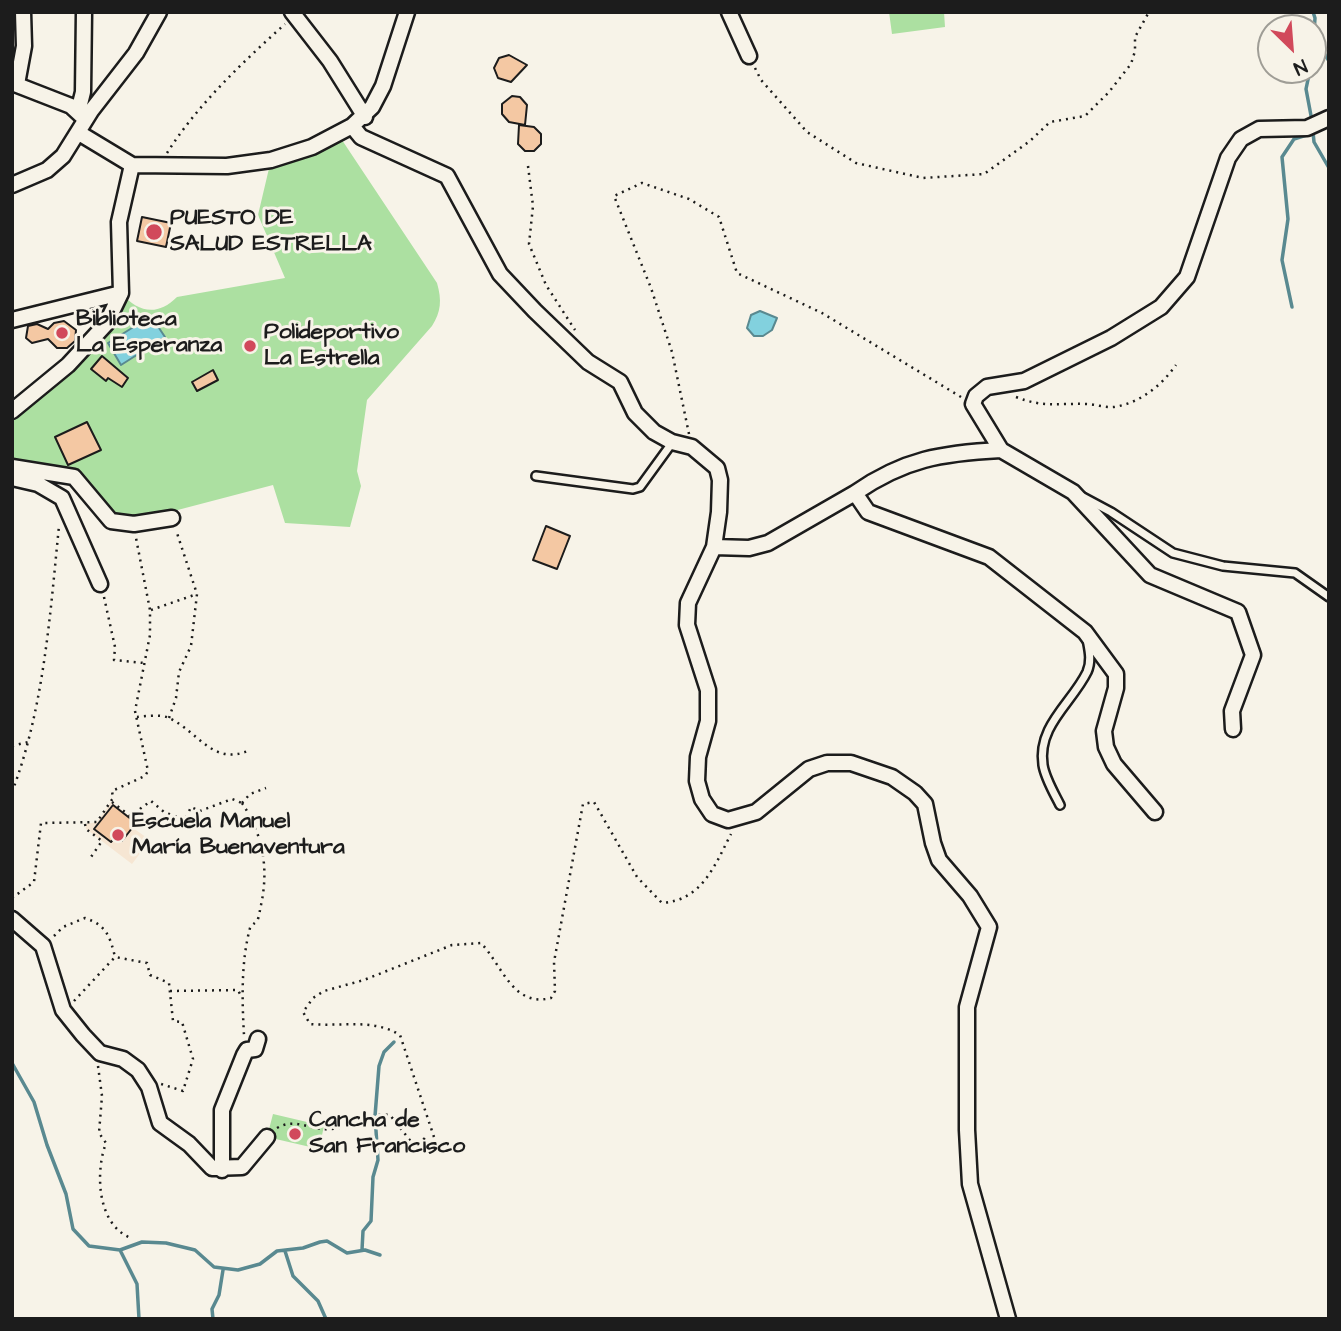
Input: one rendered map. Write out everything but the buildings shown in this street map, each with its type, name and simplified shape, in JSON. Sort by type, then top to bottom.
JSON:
[{"type":"street","points":[[23,12],[23,47],[15,83],[71,106],[82,115]]},
{"type":"street","points":[[12,186],[47,170],[63,156],[79,133],[82,115],[85,12]]},
{"type":"street","points":[[82,115],[126,68],[159,12]]},
{"type":"street","points":[[79,133],[132,165],[227,166],[271,160],[312,147],[365,117],[383,86],[407,12]]},
{"type":"street","points":[[729,12],[749,56]]},
{"type":"street","points":[[293,14],[330,61],[365,117]]},
{"type":"street","points":[[1233,729],[1232,711],[1253,655],[1238,612],[1150,575],[1073,492],[1001,450],[973,404],[975,396],[987,387],[1024,380],[1111,338],[1161,307],[1187,277],[1228,158],[1241,139],[1259,129],[1307,128],[1329,118]]},
{"type":"street","points":[[352,126],[361,137],[447,176],[500,274],[588,362],[620,382],[635,413],[653,432],[672,442],[692,447],[710,459],[717,468],[720,480],[714,547],[688,603],[687,625],[701,663],[709,701],[708,721],[698,757],[697,781],[702,799],[712,814],[728,820],[756,811],[809,769],[827,763],[851,763],[892,777],[915,793],[925,804],[939,860],[971,896],[989,927],[967,1007],[967,1130],[970,1184],[1008,1319]]},
{"type":"street","points":[[12,411],[68,365],[106,324],[121,293],[118,222],[132,165]]},
{"type":"street","points":[[12,320],[121,293]]},
{"type":"street","points":[[714,547],[749,548],[768,543],[878,477],[907,464],[944,453],[1001,450]]},
{"type":"street","points":[[12,467],[75,477],[111,521],[134,524],[172,518]]},
{"type":"street","points":[[12,478],[38,484],[62,498],[100,583]]},
{"type":"street","points":[[855,493],[868,512],[989,557],[1086,632],[1116,674],[1116,688],[1104,732],[1106,747],[1114,764],[1155,812]]},
{"type":"street","points":[[12,919],[43,946],[63,1010],[100,1052],[123,1059],[138,1070],[149,1087],[160,1124],[190,1144],[208,1167],[222,1170],[246,1164],[267,1137]]},
{"type":"street","points":[[222,1170],[222,1110],[247,1050],[254,1049],[258,1039]]},
{"type":"lane","points":[[536,476],[640,487],[672,442]]},
{"type":"lane","points":[[1073,492],[1111,512],[1173,553],[1223,566],[1295,573],[1329,597]]},
{"type":"lane","points":[[1060,805],[1043,768],[1043,747],[1055,717],[1087,671],[1090,657],[1086,632]]},
{"type":"path","points":[[749,56],[761,80],[807,132],[856,163],[923,178],[984,174],[1030,141],[1050,122],[1085,116],[1131,64],[1135,37],[1149,12]]},
{"type":"path","points":[[158,166],[182,128],[293,14]]},
{"type":"path","points":[[528,166],[533,206],[529,244],[546,285],[579,335]]},
{"type":"path","points":[[692,447],[672,352],[651,288],[614,197],[642,183],[689,199],[719,217],[737,273],[822,313],[973,404]]},
{"type":"path","points":[[1007,393],[1038,405],[1086,404],[1112,407],[1141,398],[1166,380],[1176,365]]},
{"type":"path","points":[[169,718],[177,698],[179,671],[191,646],[197,594],[172,518]]},
{"type":"path","points":[[12,792],[28,742],[50,620],[60,521]]},
{"type":"path","points":[[12,898],[34,882],[41,823],[97,822],[111,802],[112,791],[145,776],[147,756],[135,711],[145,663],[150,610],[134,524]]},
{"type":"path","points":[[100,583],[115,647],[114,660],[145,663]]},
{"type":"path","points":[[150,610],[197,594]]},
{"type":"path","points":[[137,717],[169,718],[196,739],[225,755],[237,756],[250,750]]},
{"type":"path","points":[[12,746],[28,742]]},
{"type":"path","points":[[242,803],[250,794],[265,788]]},
{"type":"path","points":[[111,802],[130,816],[151,801],[164,812],[185,820],[191,807],[200,811],[232,799],[242,803],[252,818],[262,847],[265,882],[257,920],[250,928],[242,1000],[247,1050]]},
{"type":"path","points":[[267,1137],[291,1122],[323,1130],[335,1129],[378,1113],[390,1115],[416,1149],[438,1146],[400,1035],[388,1028],[365,1025],[310,1024],[303,1012],[313,998],[324,991],[365,980],[452,945],[481,943],[515,989],[531,999],[551,998],[555,991],[554,962],[583,804],[594,802],[637,877],[662,904],[683,901],[709,876],[738,818]]},
{"type":"path","points":[[85,824],[86,830],[102,841],[91,857]]},
{"type":"path","points":[[43,946],[63,927],[85,918],[99,923],[108,933],[115,957]]},
{"type":"path","points":[[115,957],[147,963],[150,975],[169,984],[170,1016],[173,1021],[182,1022],[193,1059],[183,1091],[159,1083],[149,1087]]},
{"type":"path","points":[[63,1010],[115,957]]},
{"type":"path","points":[[170,991],[238,990],[242,1000]]},
{"type":"path","points":[[100,1052],[98,1077],[102,1096],[99,1133],[106,1143],[100,1156],[101,1189],[106,1216],[131,1238]]},
{"type":"shaded area","name":"Escuela Manuel María Buenaventura","points":[[111,802],[137,822],[133,828],[150,840],[132,864],[86,829],[85,824],[97,822]]},
{"type":"green space","points":[[889,12],[944,12],[945,27],[892,34]]},
{"type":"green space","name":"Polideportivo La Estrella","points":[[338,134],[437,283],[440,295],[439,311],[432,326],[367,400],[357,471],[361,486],[350,527],[285,523],[273,485],[170,512],[111,521],[74,477],[12,467],[12,411],[68,365],[121,293],[141,308],[155,310],[177,297],[285,278],[258,215],[271,160]]},
{"type":"green space","name":"Cancha de San Francisco","points":[[273,1114],[324,1126],[319,1149],[267,1137]]},
{"type":"water","points":[[760,311],[777,318],[772,330],[763,336],[754,336],[747,328],[751,315]]},
{"type":"water","points":[[151,316],[165,337],[121,365],[108,343]]},
{"type":"waterway","points":[[1307,84],[1312,121]]},
{"type":"waterway","points":[[1313,132],[1314,142],[1329,168]]},
{"type":"waterway","points":[[1292,307],[1282,260],[1288,219],[1282,157],[1294,139],[1313,133]]},
{"type":"waterway","points":[[362,1250],[363,1231],[371,1221],[373,1177],[378,1160],[375,1116],[379,1066],[384,1052],[394,1042]]},
{"type":"waterway","points":[[12,1063],[34,1102],[66,1194],[73,1229],[89,1246],[120,1250]]},
{"type":"waterway","points":[[120,1250],[142,1242],[166,1243],[195,1250],[214,1267],[238,1270],[260,1264],[277,1251],[303,1248],[327,1241],[347,1253],[365,1250],[380,1255]]},
{"type":"waterway","points":[[120,1250],[137,1284],[139,1319]]},
{"type":"waterway","points":[[285,1251],[293,1276],[318,1301],[326,1319]]},
{"type":"waterway","points":[[213,1319],[212,1309],[219,1295],[223,1270]]},
{"type":"place","name":"PUESTO DE SALUD ESTRELLA","points":[[154,232]]},
{"type":"place","name":"Biblioteca La Esperanza","points":[[62,333]]},
{"type":"place","name":"Polideportivo La Estrella","points":[[250,346]]},
{"type":"place","name":"Escuela Manuel María Buenaventura","points":[[118,835]]},
{"type":"place","name":"Cancha de San Francisco","points":[[295,1134]]}]
